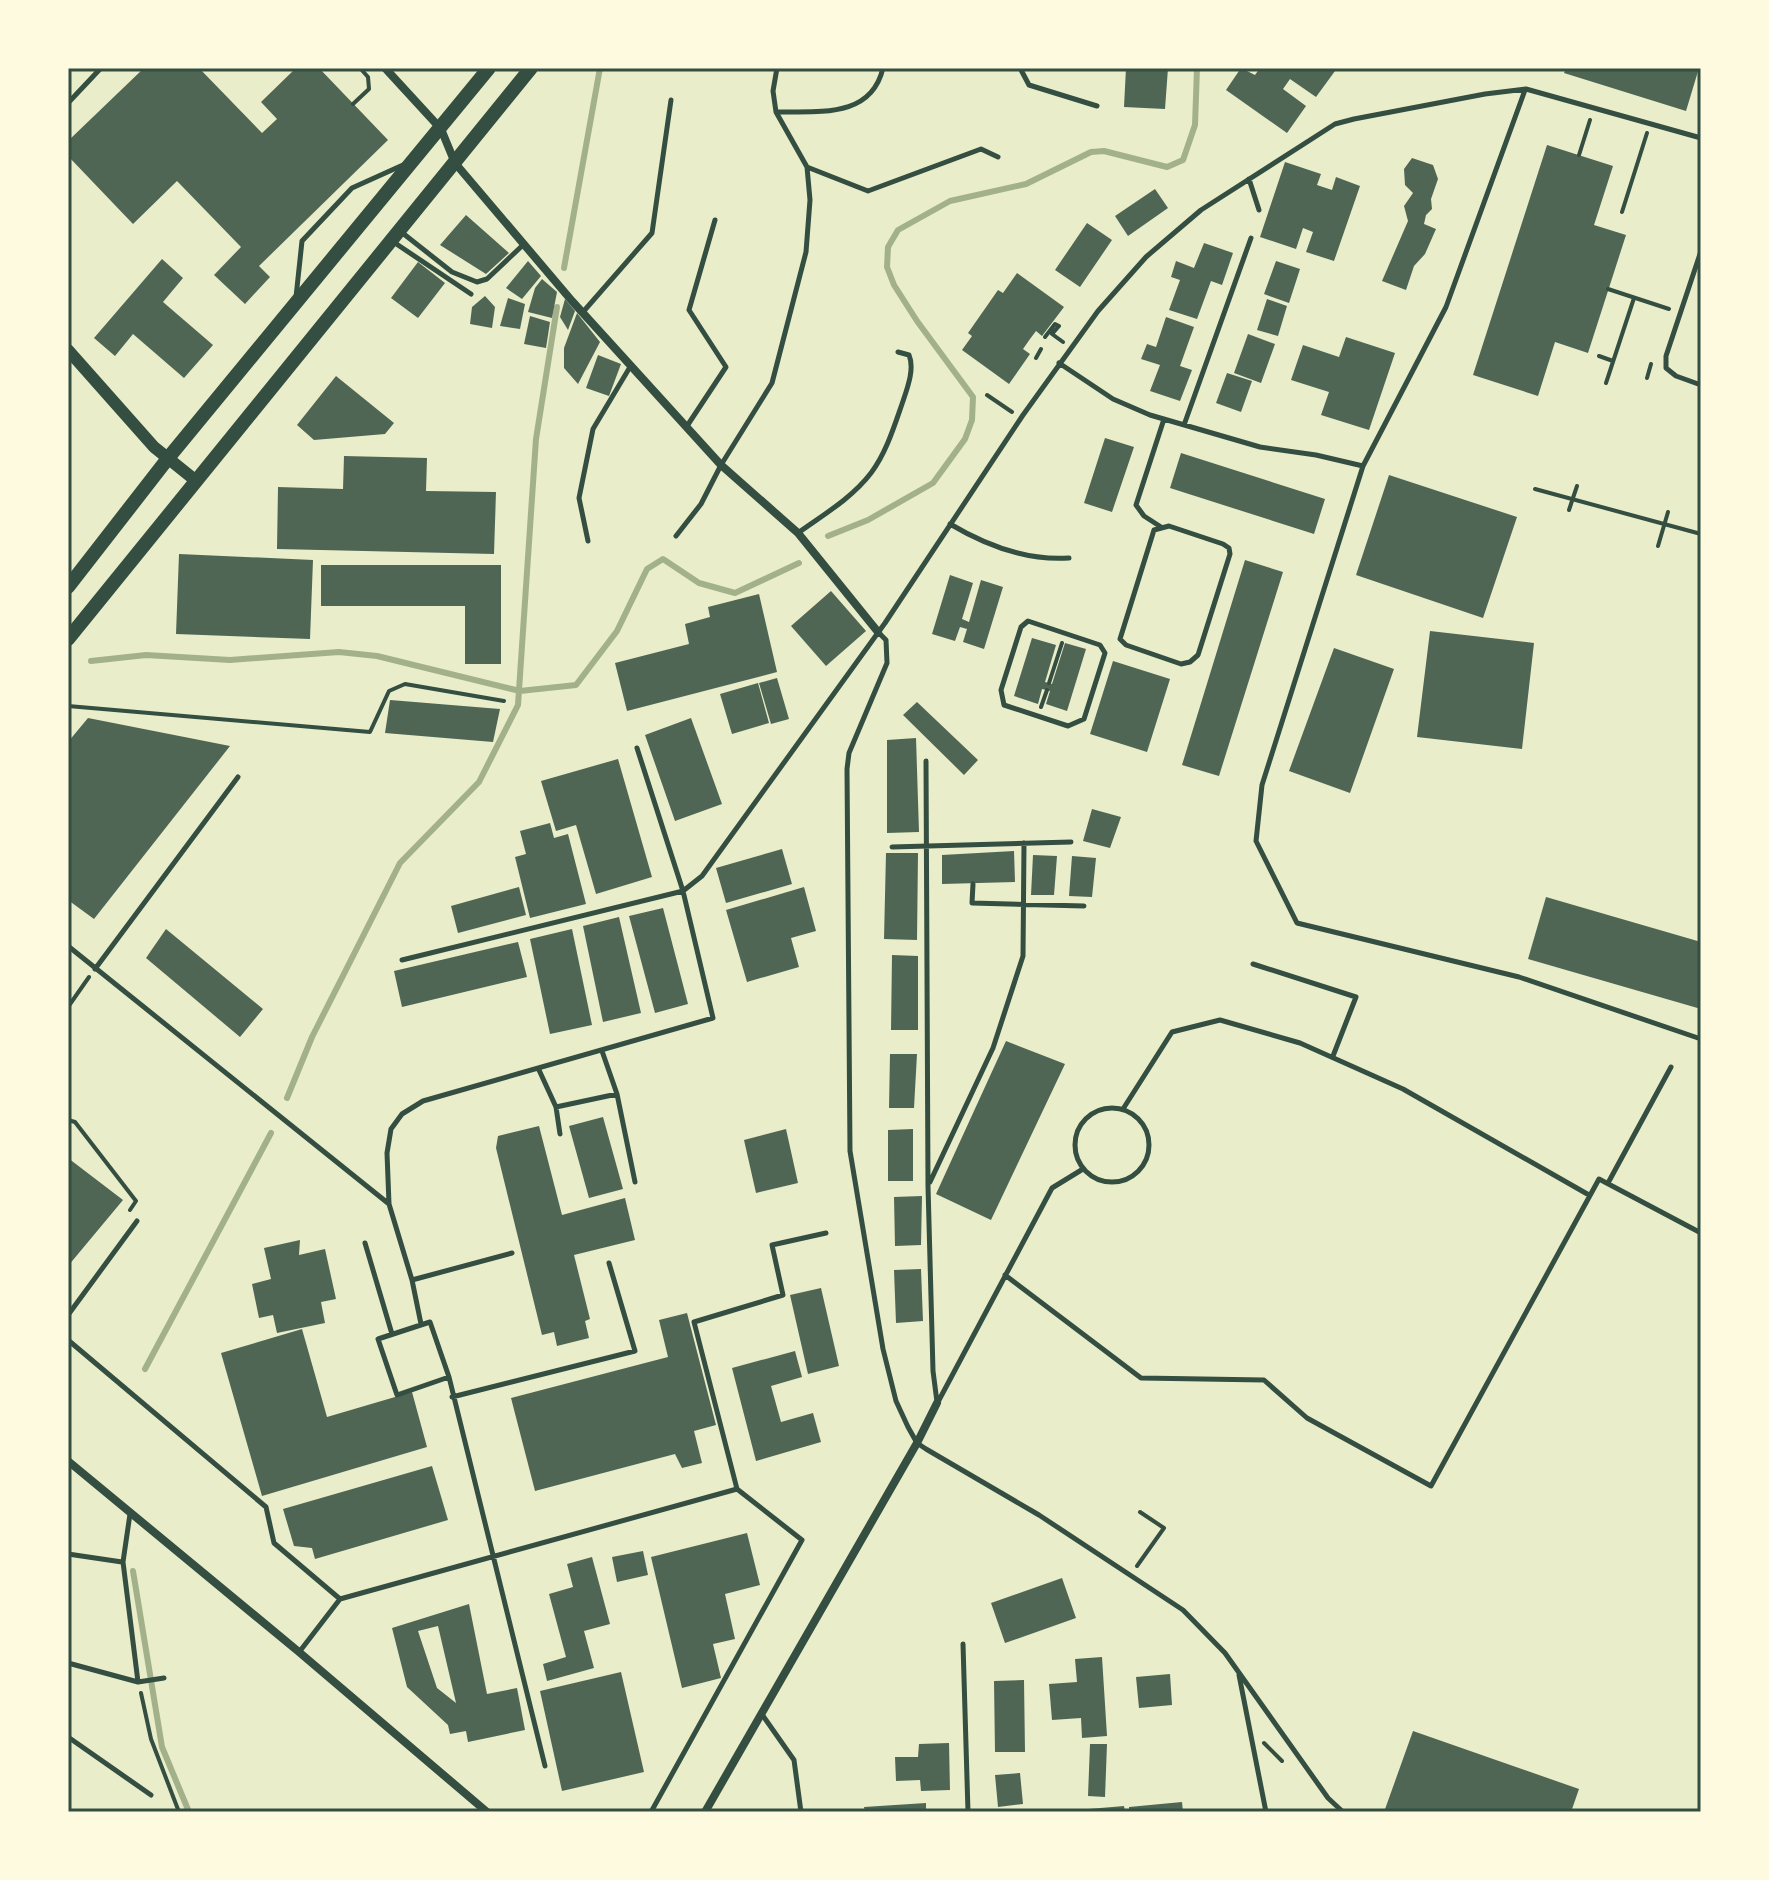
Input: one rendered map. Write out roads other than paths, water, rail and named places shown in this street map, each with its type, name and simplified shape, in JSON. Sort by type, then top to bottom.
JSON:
[{"type":"main road","points":[[68,587],[169,457],[489,68]]},
{"type":"main road","points":[[68,639],[531,68]]},
{"type":"street","points":[[385,68],[441,129],[455,163],[583,312],[721,465],[798,533],[878,632]]},
{"type":"street","points":[[68,350],[154,447],[195,480]]},
{"type":"street","points":[[705,1812],[937,1403]]},
{"type":"street","points":[[68,1461],[487,1812]]},
{"type":"lane","points":[[68,103],[101,68]]},
{"type":"lane","points":[[676,536],[701,504],[721,465],[772,383],[806,252],[810,200],[807,167],[776,112],[773,91],[777,68]]},
{"type":"lane","points":[[776,112],[836,110],[857,103],[870,97],[879,84],[883,68]]},
{"type":"lane","points":[[1020,68],[1029,85],[1097,106]]},
{"type":"lane","points":[[1526,89],[1446,307],[1363,466],[1262,785],[1256,841],[1297,923],[1519,977],[1701,1039]]},
{"type":"lane","points":[[402,960],[683,891],[702,876],[878,632],[1070,347],[1146,257],[1201,210],[1335,124],[1485,94],[1526,89],[1701,138]]},
{"type":"lane","points":[[583,312],[652,233],[671,100]]},
{"type":"lane","points":[[807,167],[868,191],[981,149],[998,157]]},
{"type":"lane","points":[[296,304],[302,241],[352,188],[415,159]]},
{"type":"lane","points":[[1249,179],[1259,210]]},
{"type":"lane","points":[[686,427],[726,367],[689,310],[715,220]]},
{"type":"lane","points":[[395,235],[452,272],[477,282],[487,279],[524,244]]},
{"type":"lane","points":[[395,235],[471,294]]},
{"type":"lane","points":[[1184,425],[1251,238]]},
{"type":"lane","points":[[1701,251],[1666,356],[1666,368],[1676,376],[1701,385]]},
{"type":"lane","points":[[798,533],[848,497],[872,472],[892,433],[906,392],[912,362],[909,355],[898,352]]},
{"type":"lane","points":[[1059,363],[1113,399],[1164,419],[1260,447],[1363,466]]},
{"type":"lane","points":[[588,541],[579,498],[593,429],[631,366]]},
{"type":"lane","points":[[1161,527],[1154,530],[1120,639],[1126,645],[1181,664],[1190,662],[1198,655],[1230,554],[1229,548],[1169,526],[1161,527],[1144,516],[1136,505],[1164,419]]},
{"type":"lane","points":[[950,524],[980,542],[1002,549],[1045,559],[1069,558]]},
{"type":"lane","points":[[1028,621],[1065,633],[1100,645],[1105,653],[1084,719],[1068,726],[1004,705],[1001,690],[1021,627],[1028,621]]},
{"type":"lane","points":[[878,632],[886,640],[887,663],[849,753],[847,769],[850,1151],[883,1349],[896,1401],[917,1443],[1039,1515],[1183,1610],[1225,1653],[1328,1798],[1343,1812]]},
{"type":"lane","points":[[421,1324],[412,1280],[389,1204],[387,1153],[391,1129],[402,1114],[423,1101],[713,1018],[683,891],[637,748]]},
{"type":"lane","points":[[926,761],[928,1186],[933,1371],[937,1403]]},
{"type":"lane","points":[[95,969],[238,777]]},
{"type":"lane","points":[[892,847],[1071,842]]},
{"type":"lane","points":[[928,1186],[993,1048],[1023,956],[1024,843]]},
{"type":"lane","points":[[973,884],[972,903],[1084,906]]},
{"type":"lane","points":[[68,946],[389,1204]]},
{"type":"lane","points":[[1253,964],[1356,997],[1333,1056]]},
{"type":"lane","points":[[1123,1109],[1172,1032],[1220,1020],[1300,1043],[1403,1089],[1589,1195]]},
{"type":"lane","points":[[602,1051],[617,1094],[635,1182]]},
{"type":"lane","points":[[1608,1183],[1671,1067]]},
{"type":"lane","points":[[539,1070],[556,1107],[560,1134]]},
{"type":"lane","points":[[556,1107],[617,1094]]},
{"type":"lane","points":[[1111,1107],[1123,1109],[1142,1123],[1148,1135],[1146,1160],[1139,1171],[1129,1178],[1104,1182],[1083,1169],[1074,1147],[1076,1135],[1089,1115],[1111,1107]]},
{"type":"lane","points":[[937,1403],[1052,1188],[1083,1169]]},
{"type":"lane","points":[[1005,1275],[1141,1378],[1264,1380],[1307,1418],[1431,1486],[1599,1179],[1701,1233]]},
{"type":"lane","points":[[68,1315],[137,1221]]},
{"type":"lane","points":[[651,1812],[802,1540],[737,1489],[694,1322],[783,1295],[772,1245],[826,1233]]},
{"type":"lane","points":[[365,1243],[392,1334]]},
{"type":"lane","points":[[412,1280],[512,1253]]},
{"type":"lane","points":[[452,1397],[635,1351],[609,1263]]},
{"type":"lane","points":[[449,1377],[397,1395],[378,1339],[430,1322],[449,1377],[545,1766]]},
{"type":"lane","points":[[68,1340],[266,1507],[274,1543],[340,1599]]},
{"type":"lane","points":[[299,1652],[340,1599],[737,1489]]},
{"type":"lane","points":[[130,1513],[123,1562],[138,1682]]},
{"type":"lane","points":[[68,1554],[123,1562]]},
{"type":"lane","points":[[963,1644],[968,1812]]},
{"type":"lane","points":[[68,1663],[138,1682],[164,1678]]},
{"type":"lane","points":[[1239,1674],[1266,1812]]},
{"type":"lane","points":[[761,1712],[794,1760],[801,1812]]},
{"type":"lane","points":[[68,1737],[151,1795]]},
{"type":"waterway","points":[[564,268],[600,68]]},
{"type":"waterway","points":[[828,536],[868,520],[933,483],[965,439],[972,420],[973,397],[894,285],[887,267],[888,247],[898,230],[950,201],[1026,184],[1091,152],[1104,151],[1167,167],[1183,160],[1195,125],[1197,68]]},
{"type":"waterway","points":[[1359,68],[1368,68]]},
{"type":"waterway","points":[[287,1098],[312,1037],[400,863],[479,782],[518,705],[536,439],[557,307]]},
{"type":"waterway","points":[[91,661],[146,655],[230,660],[339,652],[377,656],[520,691],[576,685],[617,631],[647,569],[663,559],[699,583],[735,593],[799,563]]},
{"type":"waterway","points":[[145,1369],[271,1133]]},
{"type":"waterway","points":[[133,1571],[162,1747],[189,1812]]}]
